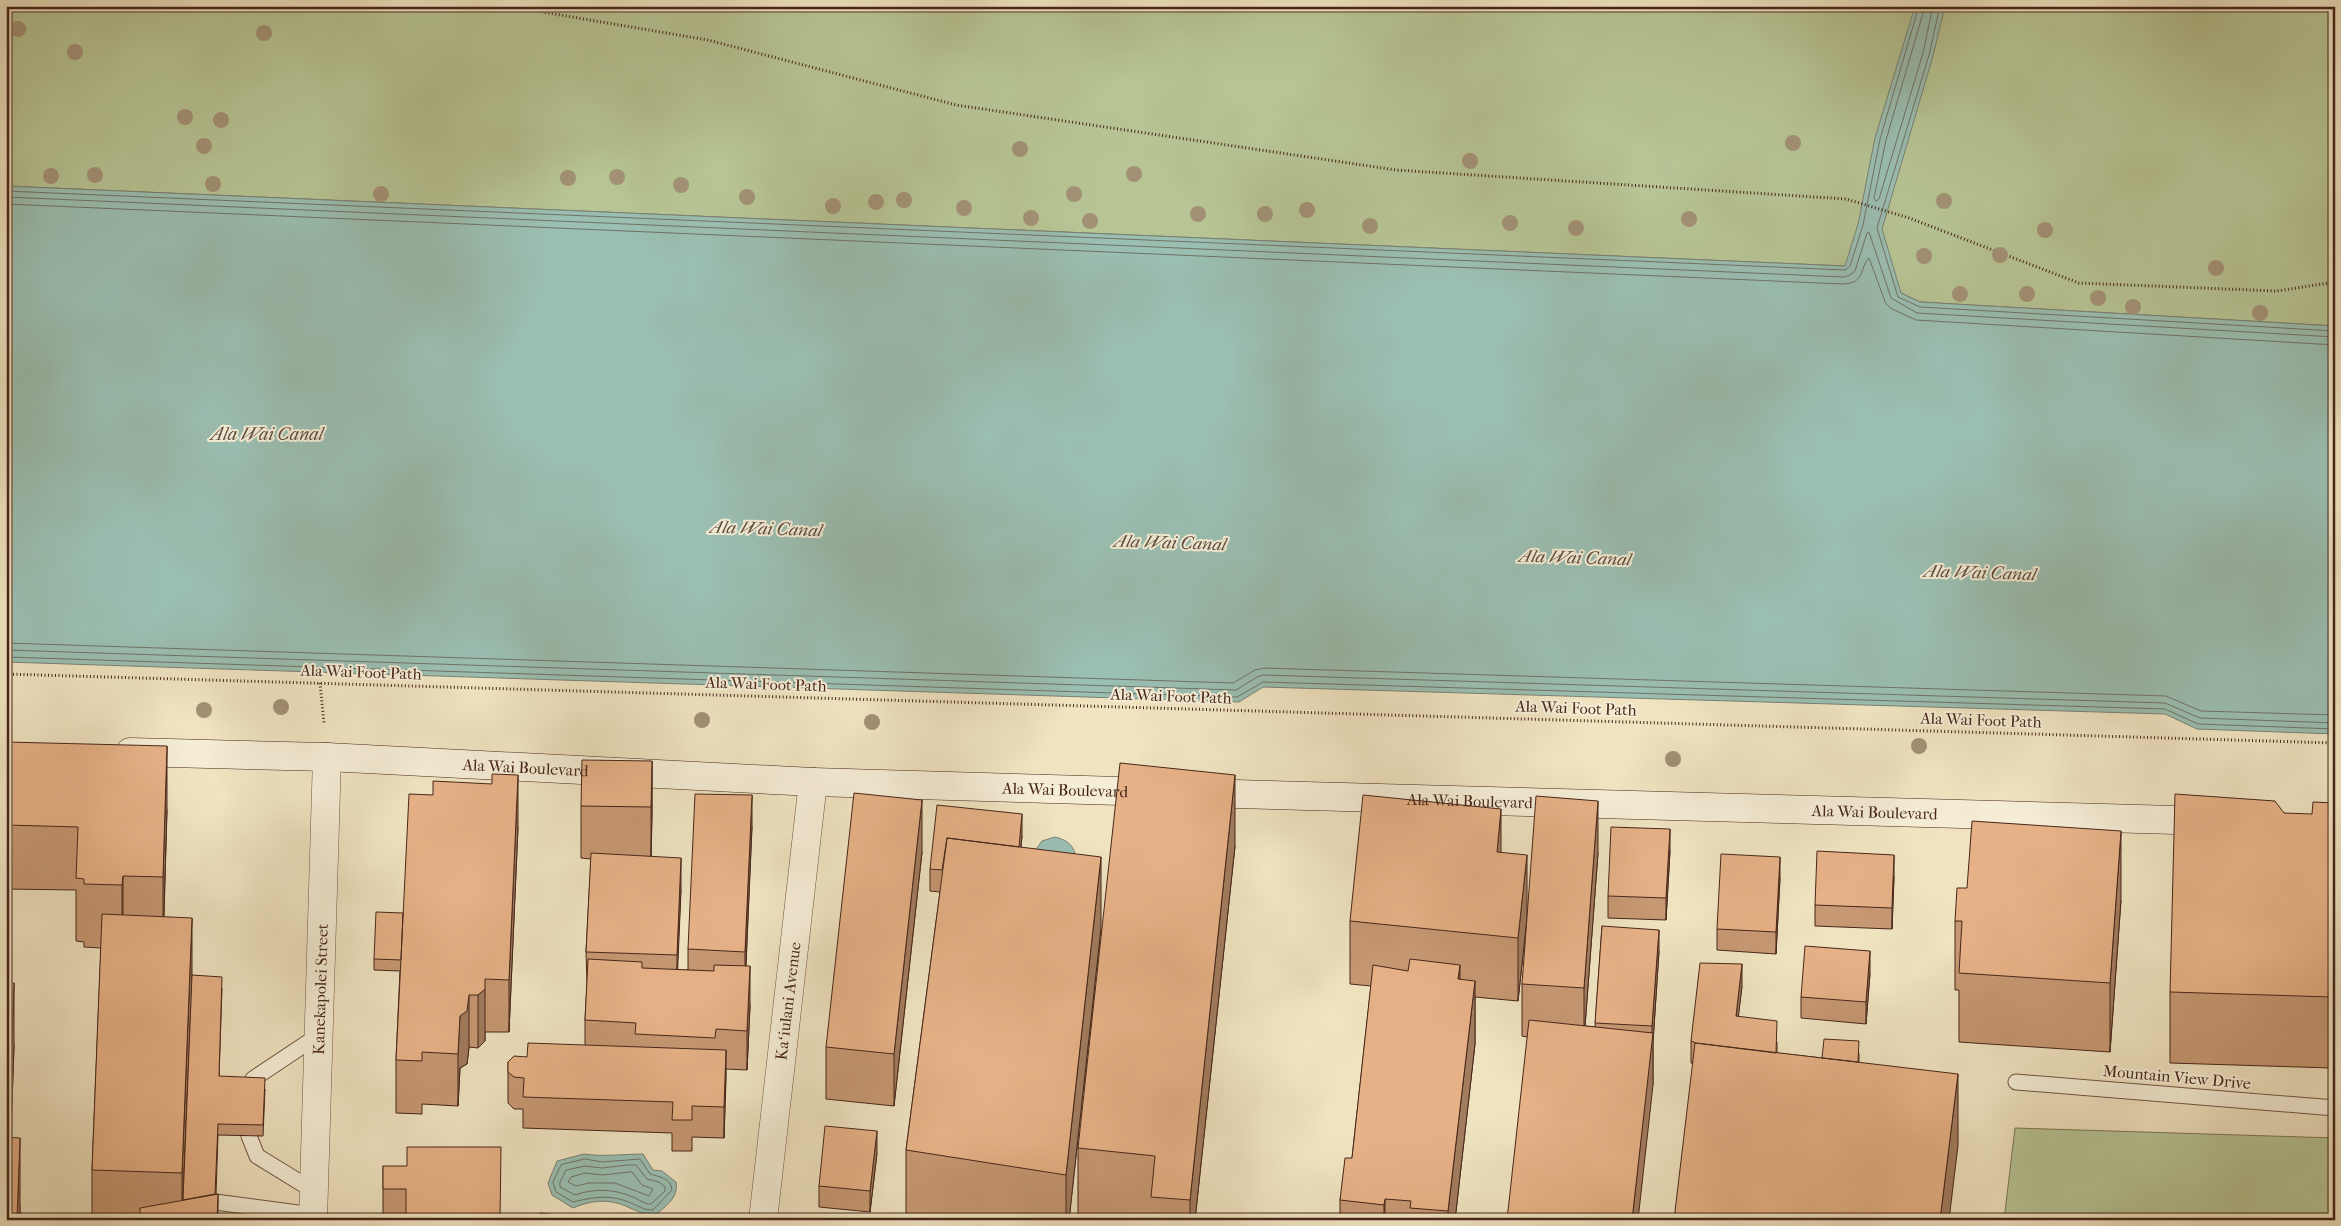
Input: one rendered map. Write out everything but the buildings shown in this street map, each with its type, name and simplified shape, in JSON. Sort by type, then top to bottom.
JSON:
[{"type":"main road","name":"Ala Wai Boulevard","points":[[104,752],[327,757],[1198,803],[2236,821]]},
{"type":"main road","name":"Kanekapolei Street","points":[[313,1209],[327,757]]},
{"type":"main road","name":"Kaʻiulani Avenue","points":[[763,1220],[813,782]]},
{"type":"lane","points":[[253,1088],[254,1080],[319,1035]]},
{"type":"lane","name":"Mountain View Drive","points":[[2016,1082],[2335,1108]]},
{"type":"lane","points":[[249,1136],[257,1156],[313,1209]]},
{"type":"lane","points":[[215,1202],[313,1209]]},
{"type":"path","points":[[507,6],[708,40],[956,105],[1386,169],[1846,199],[1909,218],[2079,283],[2277,291],[2335,282]]},
{"type":"path","points":[[534,6],[537,11]]},
{"type":"path","name":"Ala Wai Foot Path","points":[[6,674],[2335,743]]},
{"type":"green space","points":[[6,6],[2335,6],[2335,326],[1920,302],[1845,266],[6,186]]},
{"type":"green space","points":[[2015,1128],[2335,1138],[2333,1220],[2004,1220]]},
{"type":"water","name":"Ala Wai Canal","points":[[1915,6],[1945,6],[1933,56],[1882,229],[1901,293],[1920,302],[2335,326],[2335,734],[2197,729],[2165,714],[1263,687],[1239,702],[6,662],[6,186],[1845,266],[1858,224],[1875,138]]},
{"type":"water","points":[[1055,837],[1070,844],[1076,860],[1034,852],[1042,841]]},
{"type":"water","points":[[584,1154],[643,1154],[653,1170],[662,1171],[676,1182],[676,1193],[655,1216],[608,1201],[587,1203],[573,1208],[552,1195],[548,1183],[557,1161]]}]
